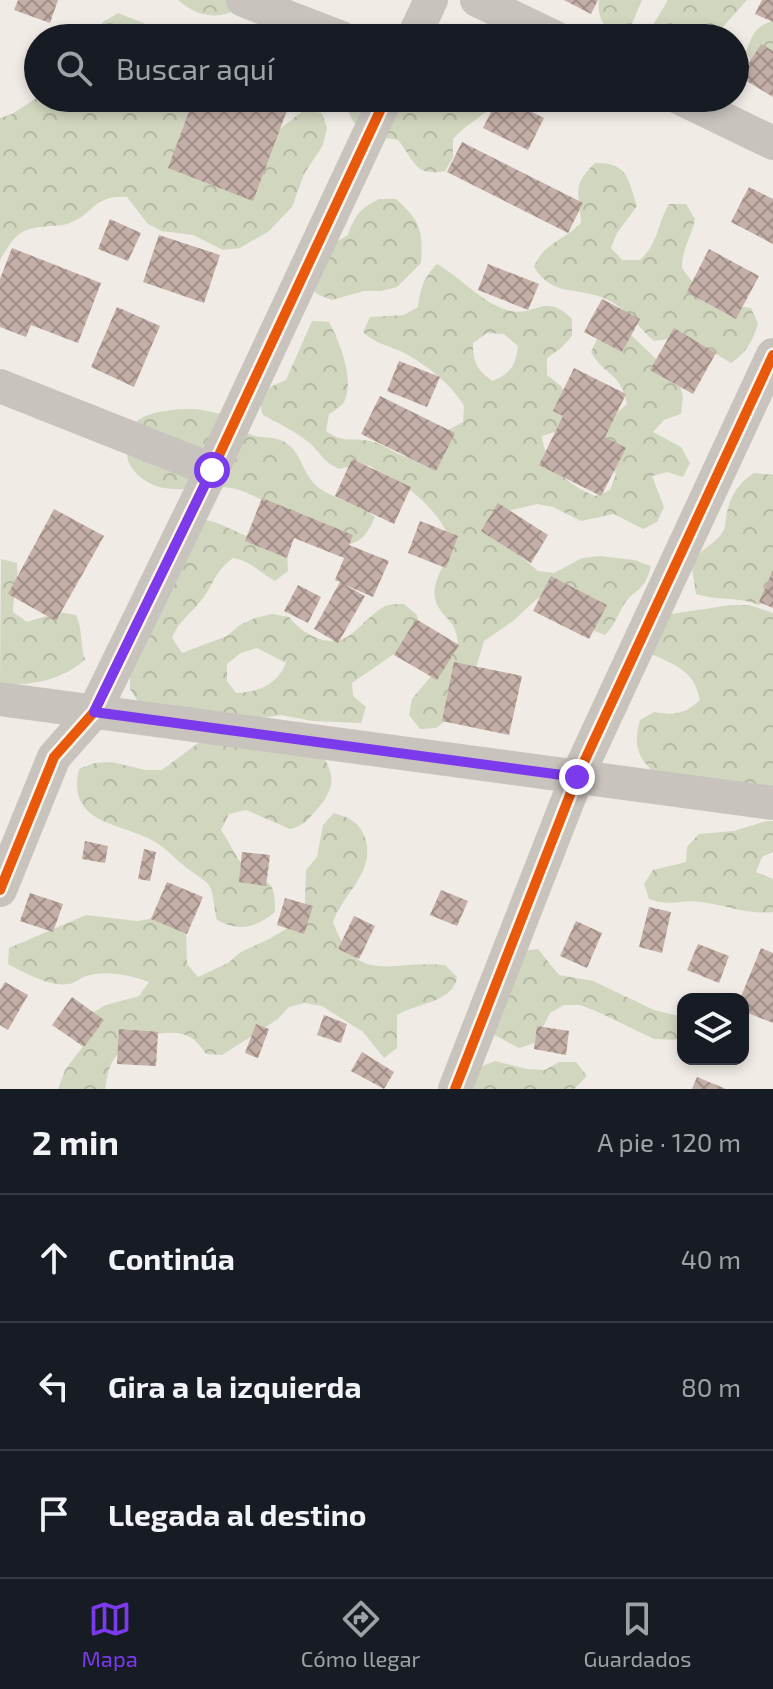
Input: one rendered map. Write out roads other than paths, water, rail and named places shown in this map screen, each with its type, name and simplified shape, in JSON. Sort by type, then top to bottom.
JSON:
[{"type":"street","points":[[243,0],[306,24]]},
{"type":"street","points":[[420,24],[431,0]]},
{"type":"street","points":[[477,0],[527,24]]},
{"type":"street","points":[[0,890],[54,757],[94,712],[212,470],[379,112]]},
{"type":"street","points":[[709,112],[773,143]]},
{"type":"street","points":[[455,1089],[577,777],[773,355]]},
{"type":"street","points":[[0,386],[212,470]]},
{"type":"street","points":[[0,699],[773,803]]}]
